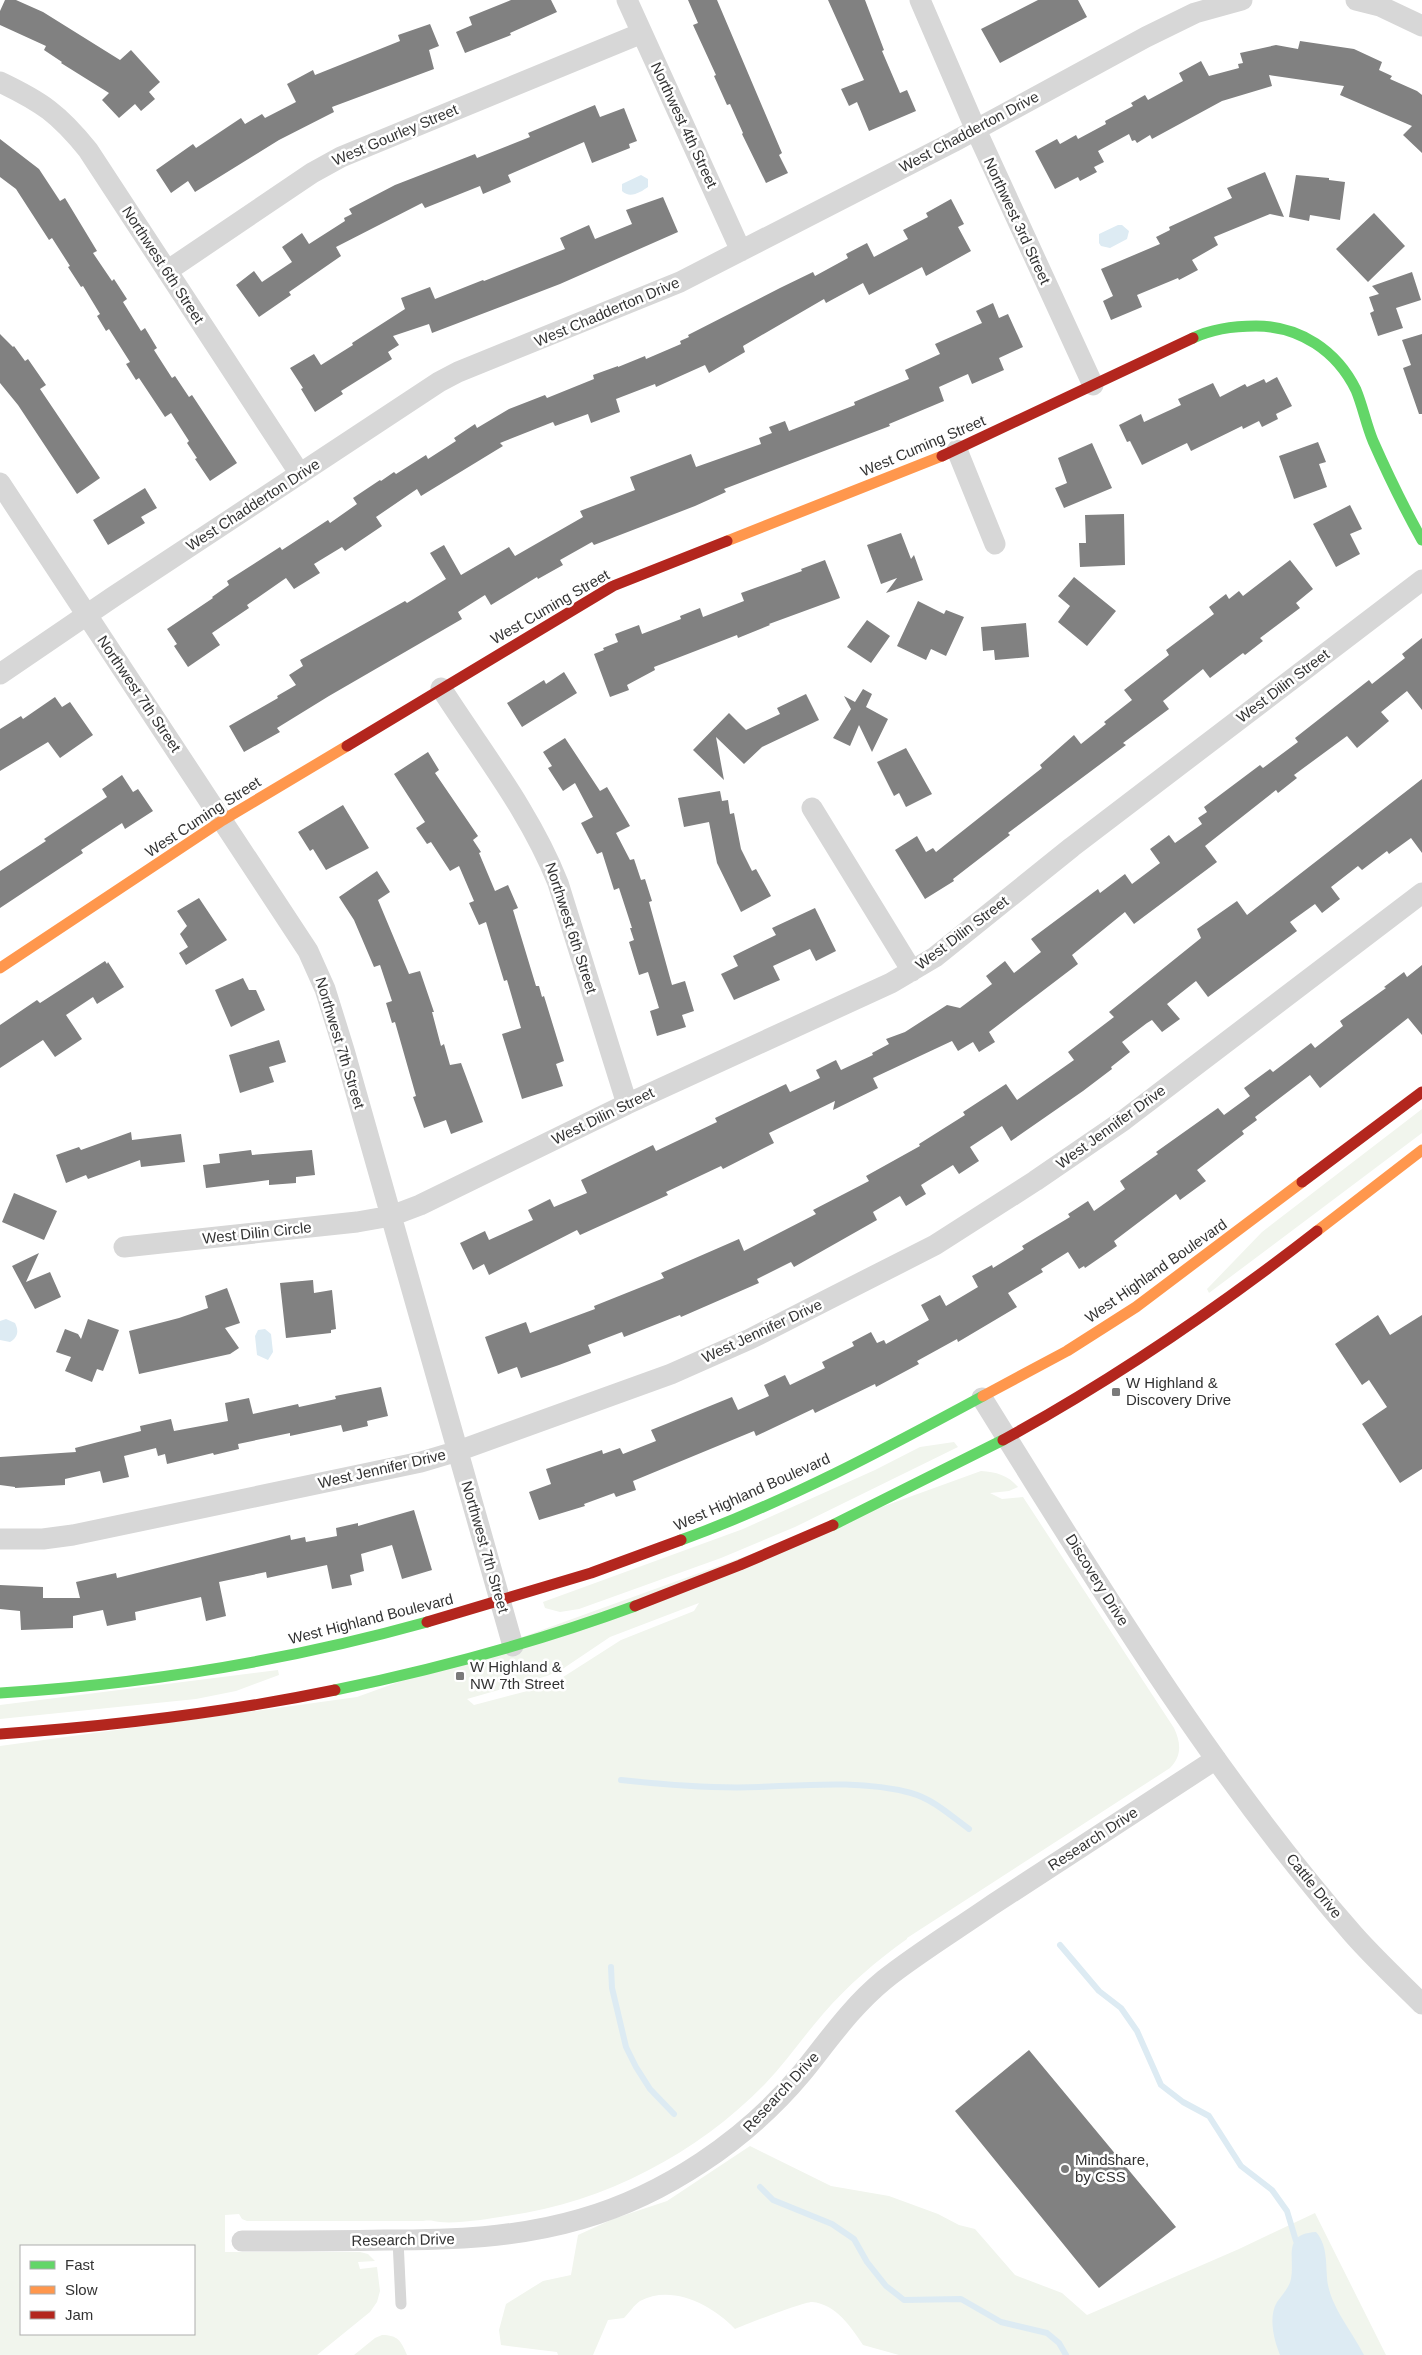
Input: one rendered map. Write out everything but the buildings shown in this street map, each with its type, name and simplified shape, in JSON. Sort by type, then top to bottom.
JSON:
[{"type":"main road","name":"West Cuming Street","points":[[0,968],[223,820],[613,586],[957,450],[1200,335],[1236,325],[1272,325],[1313,340],[1328,351],[1342,365],[1354,386],[1386,470],[1422,540]]},
{"type":"main road","name":"West Highland Boulevard","points":[[0,1693],[64,1689],[170,1677],[278,1659],[390,1632],[591,1573],[685,1539],[778,1500],[880,1452],[982,1398],[1067,1351],[1136,1308],[1422,1092]]},
{"type":"main road","points":[[0,1734],[97,1727],[254,1705],[402,1675],[513,1646],[593,1622],[754,1560],[848,1518],[1007,1438],[1088,1390],[1261,1274],[1422,1150]]},
{"type":"street","name":"Northwest 4th Street","points":[[627,0],[741,251]]},
{"type":"street","name":"Northwest 3rd Street","points":[[920,0],[976,130],[1093,385]]},
{"type":"street","name":"West Chadderton Drive","points":[[0,674],[439,382],[458,372],[671,286],[976,130],[1179,21],[1195,13],[1242,0]]},
{"type":"street","points":[[1356,0],[1380,6],[1422,26]]},
{"type":"street","name":"West Gourley Street","points":[[167,271],[185,256],[312,173],[341,157],[642,33]]},
{"type":"street","name":"Northwest 6th Street","points":[[0,82],[47,107],[66,122],[88,150],[300,474]]},
{"type":"street","points":[[957,450],[995,544]]},
{"type":"street","name":"Northwest 7th Street","points":[[0,482],[292,925],[317,969],[344,1050],[513,1646]]},
{"type":"street","name":"West Dilin Street","points":[[390,1216],[420,1205],[627,1104],[912,972],[935,957],[1072,847],[1422,580]]},
{"type":"street","name":"Northwest 6th Street","points":[[441,688],[528,820],[546,851],[558,882],[627,1104]]},
{"type":"street","points":[[812,808],[912,972]]},
{"type":"street","name":"West Jennifer Drive","points":[[0,1539],[43,1539],[73,1536],[411,1464],[458,1451],[679,1370],[750,1339],[935,1245],[1035,1182],[1124,1120],[1422,893]]},
{"type":"street","name":"West Dilin Circle","points":[[124,1247],[357,1222],[390,1216]]},
{"type":"street","name":"Discovery Drive","points":[[982,1398],[1149,1664],[1216,1759]]},
{"type":"street","name":"Cattle Drive","points":[[1216,1759],[1303,1874],[1354,1936],[1422,2004]]},
{"type":"street","name":"Research Drive","points":[[242,2241],[446,2240],[495,2237],[537,2230],[583,2218],[647,2194],[677,2177],[739,2136],[800,2075],[860,2002],[903,1965],[1068,1854],[1216,1759]]},
{"type":"lane","points":[[398,2240],[400,2304]]},
{"type":"shaded area","points":[[641,175],[648,179],[648,187],[632,195],[622,191],[622,184]]},
{"type":"shaded area","points":[[1122,225],[1129,231],[1127,239],[1110,248],[1101,246],[1099,234]]},
{"type":"shaded area","points":[[1422,1109],[1422,1133],[1209,1293],[1207,1289],[1262,1232]]},
{"type":"shaded area","points":[[6,1319],[15,1323],[17,1329],[16,1336],[10,1342],[0,1340],[0,1321]]},
{"type":"shaded area","points":[[265,1329],[271,1334],[273,1352],[268,1360],[257,1355],[255,1336],[258,1330]]},
{"type":"shaded area","points":[[954,1442],[958,1447],[795,1527],[721,1558],[579,1609],[560,1612],[545,1608],[543,1602],[743,1529],[875,1470],[920,1447]]},
{"type":"shaded area","points":[[981,1471],[1001,1475],[1018,1487],[1009,1491],[990,1493],[1002,1499],[1023,1497],[1174,1728],[1179,1749],[1177,1759],[1170,1768],[907,1938],[884,1956],[852,1983],[833,2003],[773,2076],[739,2109],[679,2153],[647,2171],[613,2187],[578,2200],[543,2209],[472,2221],[247,2221],[242,2219],[239,2214],[225,2215],[225,2252],[360,2252],[368,2254],[375,2261],[358,2262],[360,2269],[377,2267],[380,2291],[377,2302],[370,2312],[317,2355],[0,2355],[0,1746],[357,1697]],"holes":[[[699,1603],[694,1611],[621,1640],[560,1679],[539,1688],[474,1705],[467,1699],[547,1676],[564,1668],[610,1637]]]},
{"type":"shaded area","points":[[278,1670],[279,1675],[236,1691],[196,1699],[0,1719],[0,1705]]},
{"type":"shaded area","points":[[750,2146],[831,2186],[889,2196],[938,2214],[959,2225],[975,2229],[1015,2275],[1062,2293],[1087,2315],[1239,2249],[1315,2213],[1386,2355],[899,2355],[863,2345],[836,2312],[821,2304],[807,2303],[735,2329],[726,2320],[703,2305],[678,2296],[665,2295],[652,2296],[640,2301],[624,2318],[608,2320],[593,2355],[558,2355],[557,2352],[501,2345],[499,2330],[506,2304],[543,2281],[571,2275],[578,2235],[613,2219],[667,2201]]},
{"type":"shaded area","points":[[1316,2232],[1325,2251],[1328,2285],[1334,2303],[1364,2355],[1280,2355],[1272,2321],[1274,2308],[1291,2279],[1292,2248],[1294,2242],[1298,2237]]},
{"type":"shaded area","points":[[382,2335],[392,2336],[398,2340],[407,2355],[354,2355],[375,2338]]},
{"type":"waterway","points":[[621,1780],[707,1787],[835,1784],[874,1786],[911,1793],[927,1799],[969,1829]]},
{"type":"waterway","points":[[1060,1945],[1099,1991],[1121,2008],[1137,2031],[1161,2085],[1183,2102],[1209,2116],[1241,2166],[1272,2190],[1287,2211],[1296,2241]]},
{"type":"waterway","points":[[611,1967],[612,1988],[626,2047],[650,2089],[674,2114]]},
{"type":"waterway","points":[[760,2187],[773,2200],[832,2224],[854,2239],[867,2262],[886,2286],[904,2300],[961,2299],[1001,2322],[1047,2333],[1059,2343],[1066,2355]]},
{"type":"traffic: fast","points":[[1193,338],[1208,332],[1232,327],[1272,327],[1302,336],[1328,353],[1339,364],[1356,390],[1373,441],[1396,491],[1422,540]]},
{"type":"traffic: fast","points":[[681,1540],[759,1509],[835,1474],[983,1396]]},
{"type":"traffic: fast","points":[[833,1525],[1003,1440]]},
{"type":"traffic: fast","points":[[335,1690],[487,1654],[635,1606]]},
{"type":"traffic: fast","points":[[0,1693],[108,1684],[215,1669],[322,1648],[427,1622]]},
{"type":"traffic: slow","points":[[727,541],[942,456]]},
{"type":"traffic: slow","points":[[0,968],[223,820],[347,746]]},
{"type":"traffic: slow","points":[[1317,1231],[1422,1150]]},
{"type":"traffic: slow","points":[[983,1396],[1067,1351],[1136,1307],[1302,1182]]},
{"type":"traffic: jam","points":[[942,456],[1193,338]]},
{"type":"traffic: jam","points":[[347,746],[613,586],[727,541]]},
{"type":"traffic: jam","points":[[1302,1182],[1422,1092]]},
{"type":"traffic: jam","points":[[1003,1440],[1125,1368],[1242,1288],[1317,1231]]},
{"type":"traffic: jam","points":[[635,1606],[740,1565],[833,1525]]},
{"type":"traffic: jam","points":[[427,1622],[591,1573],[681,1540]]},
{"type":"traffic: jam","points":[[0,1734],[168,1718],[335,1690]]},
{"type":"place","name":"W Highland & Discovery Drive","points":[[1116,1392]]},
{"type":"place","name":"W Highland & NW 7th Street","points":[[460,1676]]},
{"type":"place","name":"Mindshare, by CSS","points":[[1065,2169]]}]
